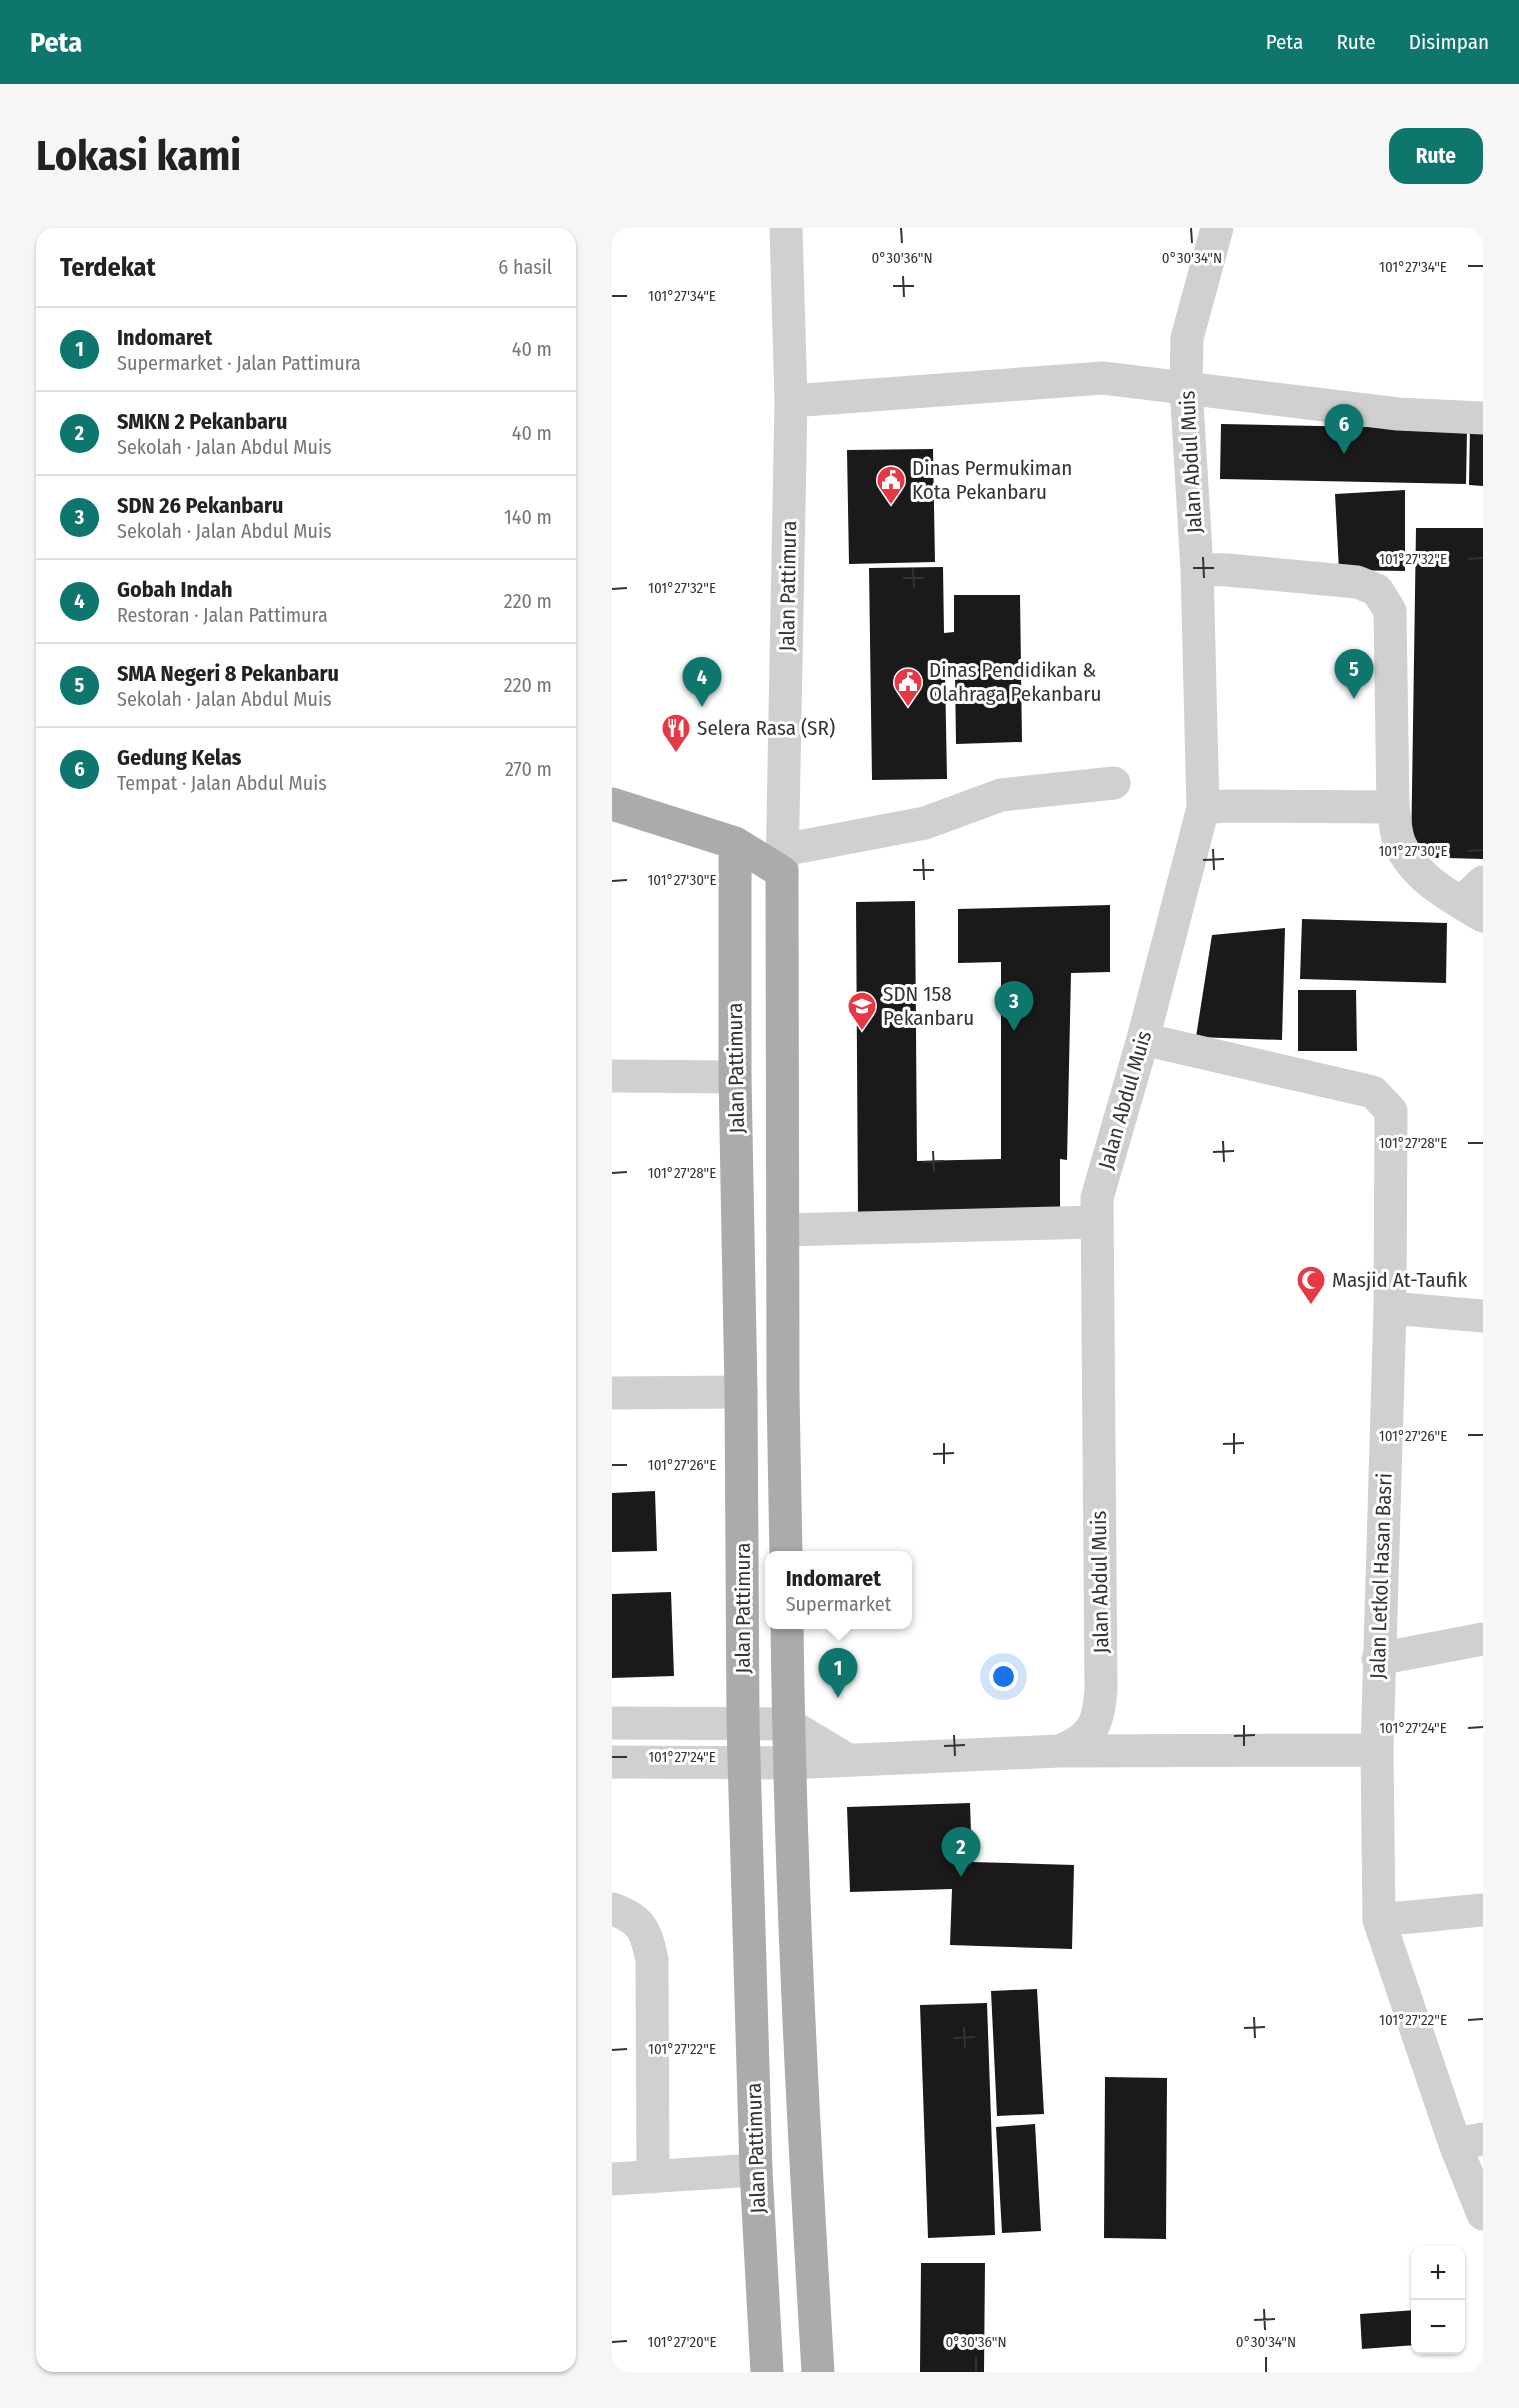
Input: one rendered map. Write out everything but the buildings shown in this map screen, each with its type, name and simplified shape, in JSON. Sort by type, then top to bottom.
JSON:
[{"type":"main road","points":[[612,804],[735,843],[782,861]]},
{"type":"main road","name":"Jalan Pattimura","points":[[735,843],[735,1077],[741,1392],[743,1724],[756,2170],[767,2372]]},
{"type":"main road","name":"Jalan Pattimura","points":[[782,861],[783,1392],[786,1551]]},
{"type":"main road","points":[[741,1392],[783,1392]]},
{"type":"main road","name":"Jalan Pattimura","points":[[787,1629],[789,1763],[806,2170],[818,2372]]},
{"type":"street","name":"Jalan Pattimura","points":[[782,861],[791,401],[786,228]]},
{"type":"street","name":"Jalan Abdul Muis","points":[[612,1762],[789,1763],[1059,1751],[1075,1745],[1090,1732],[1099,1714],[1101,1689],[1096,1198],[1143,1039],[1203,808],[1197,569],[1186,387],[1187,338],[1217,228]]},
{"type":"street","points":[[791,401],[1103,378],[1398,414],[1483,418]]},
{"type":"street","points":[[1197,569],[1357,582],[1377,590],[1390,611],[1393,807],[1399,842],[1414,868],[1476,900]]},
{"type":"street","points":[[782,861],[925,823],[1001,795],[1114,783]]},
{"type":"street","points":[[1203,808],[1227,806],[1393,807]]},
{"type":"street","name":"Jalan Letkol Hasan Basri","points":[[1143,1039],[1373,1092],[1391,1112],[1390,1308],[1378,1659],[1379,1920],[1469,2142],[1483,2214]]},
{"type":"street","points":[[612,1076],[735,1077]]},
{"type":"street","points":[[783,1230],[1097,1222]]},
{"type":"street","points":[[1390,1308],[1483,1316]]},
{"type":"street","points":[[612,1393],[741,1392]]},
{"type":"street","points":[[1378,1659],[1483,1639]]},
{"type":"street","points":[[612,1723],[788,1724],[848,1760]]},
{"type":"street","points":[[1059,1751],[1377,1750]]},
{"type":"street","points":[[612,1909],[635,1919],[647,1935],[652,1960],[653,2177]]},
{"type":"street","points":[[1379,1920],[1483,1910]]},
{"type":"street","points":[[612,2179],[756,2170]]},
{"type":"place","name":"Gedung Kelas","points":[[1344,454]]},
{"type":"place","name":"Dinas Permukiman Kota Pekanbaru","points":[[891,506]]},
{"type":"place","name":"SMA Negeri 8 Pekanbaru","points":[[1354,699]]},
{"type":"place","name":"Gobah Indah","points":[[702,707]]},
{"type":"place","name":"Dinas Pendidikan & Olahraga Pekanbaru","points":[[908,708]]},
{"type":"place","name":"Selera Rasa (SR)","points":[[676,754]]},
{"type":"place","name":"SDN 26 Pekanbaru","points":[[1014,1031]]},
{"type":"place","name":"SDN 158 Pekanbaru","points":[[862,1032]]},
{"type":"place","name":"Masjid At-Taufik","points":[[1311,1306]]},
{"type":"place","name":"Indomaret","points":[[838,1698]]},
{"type":"place","name":"SMKN 2 Pekanbaru","points":[[961,1877]]}]
